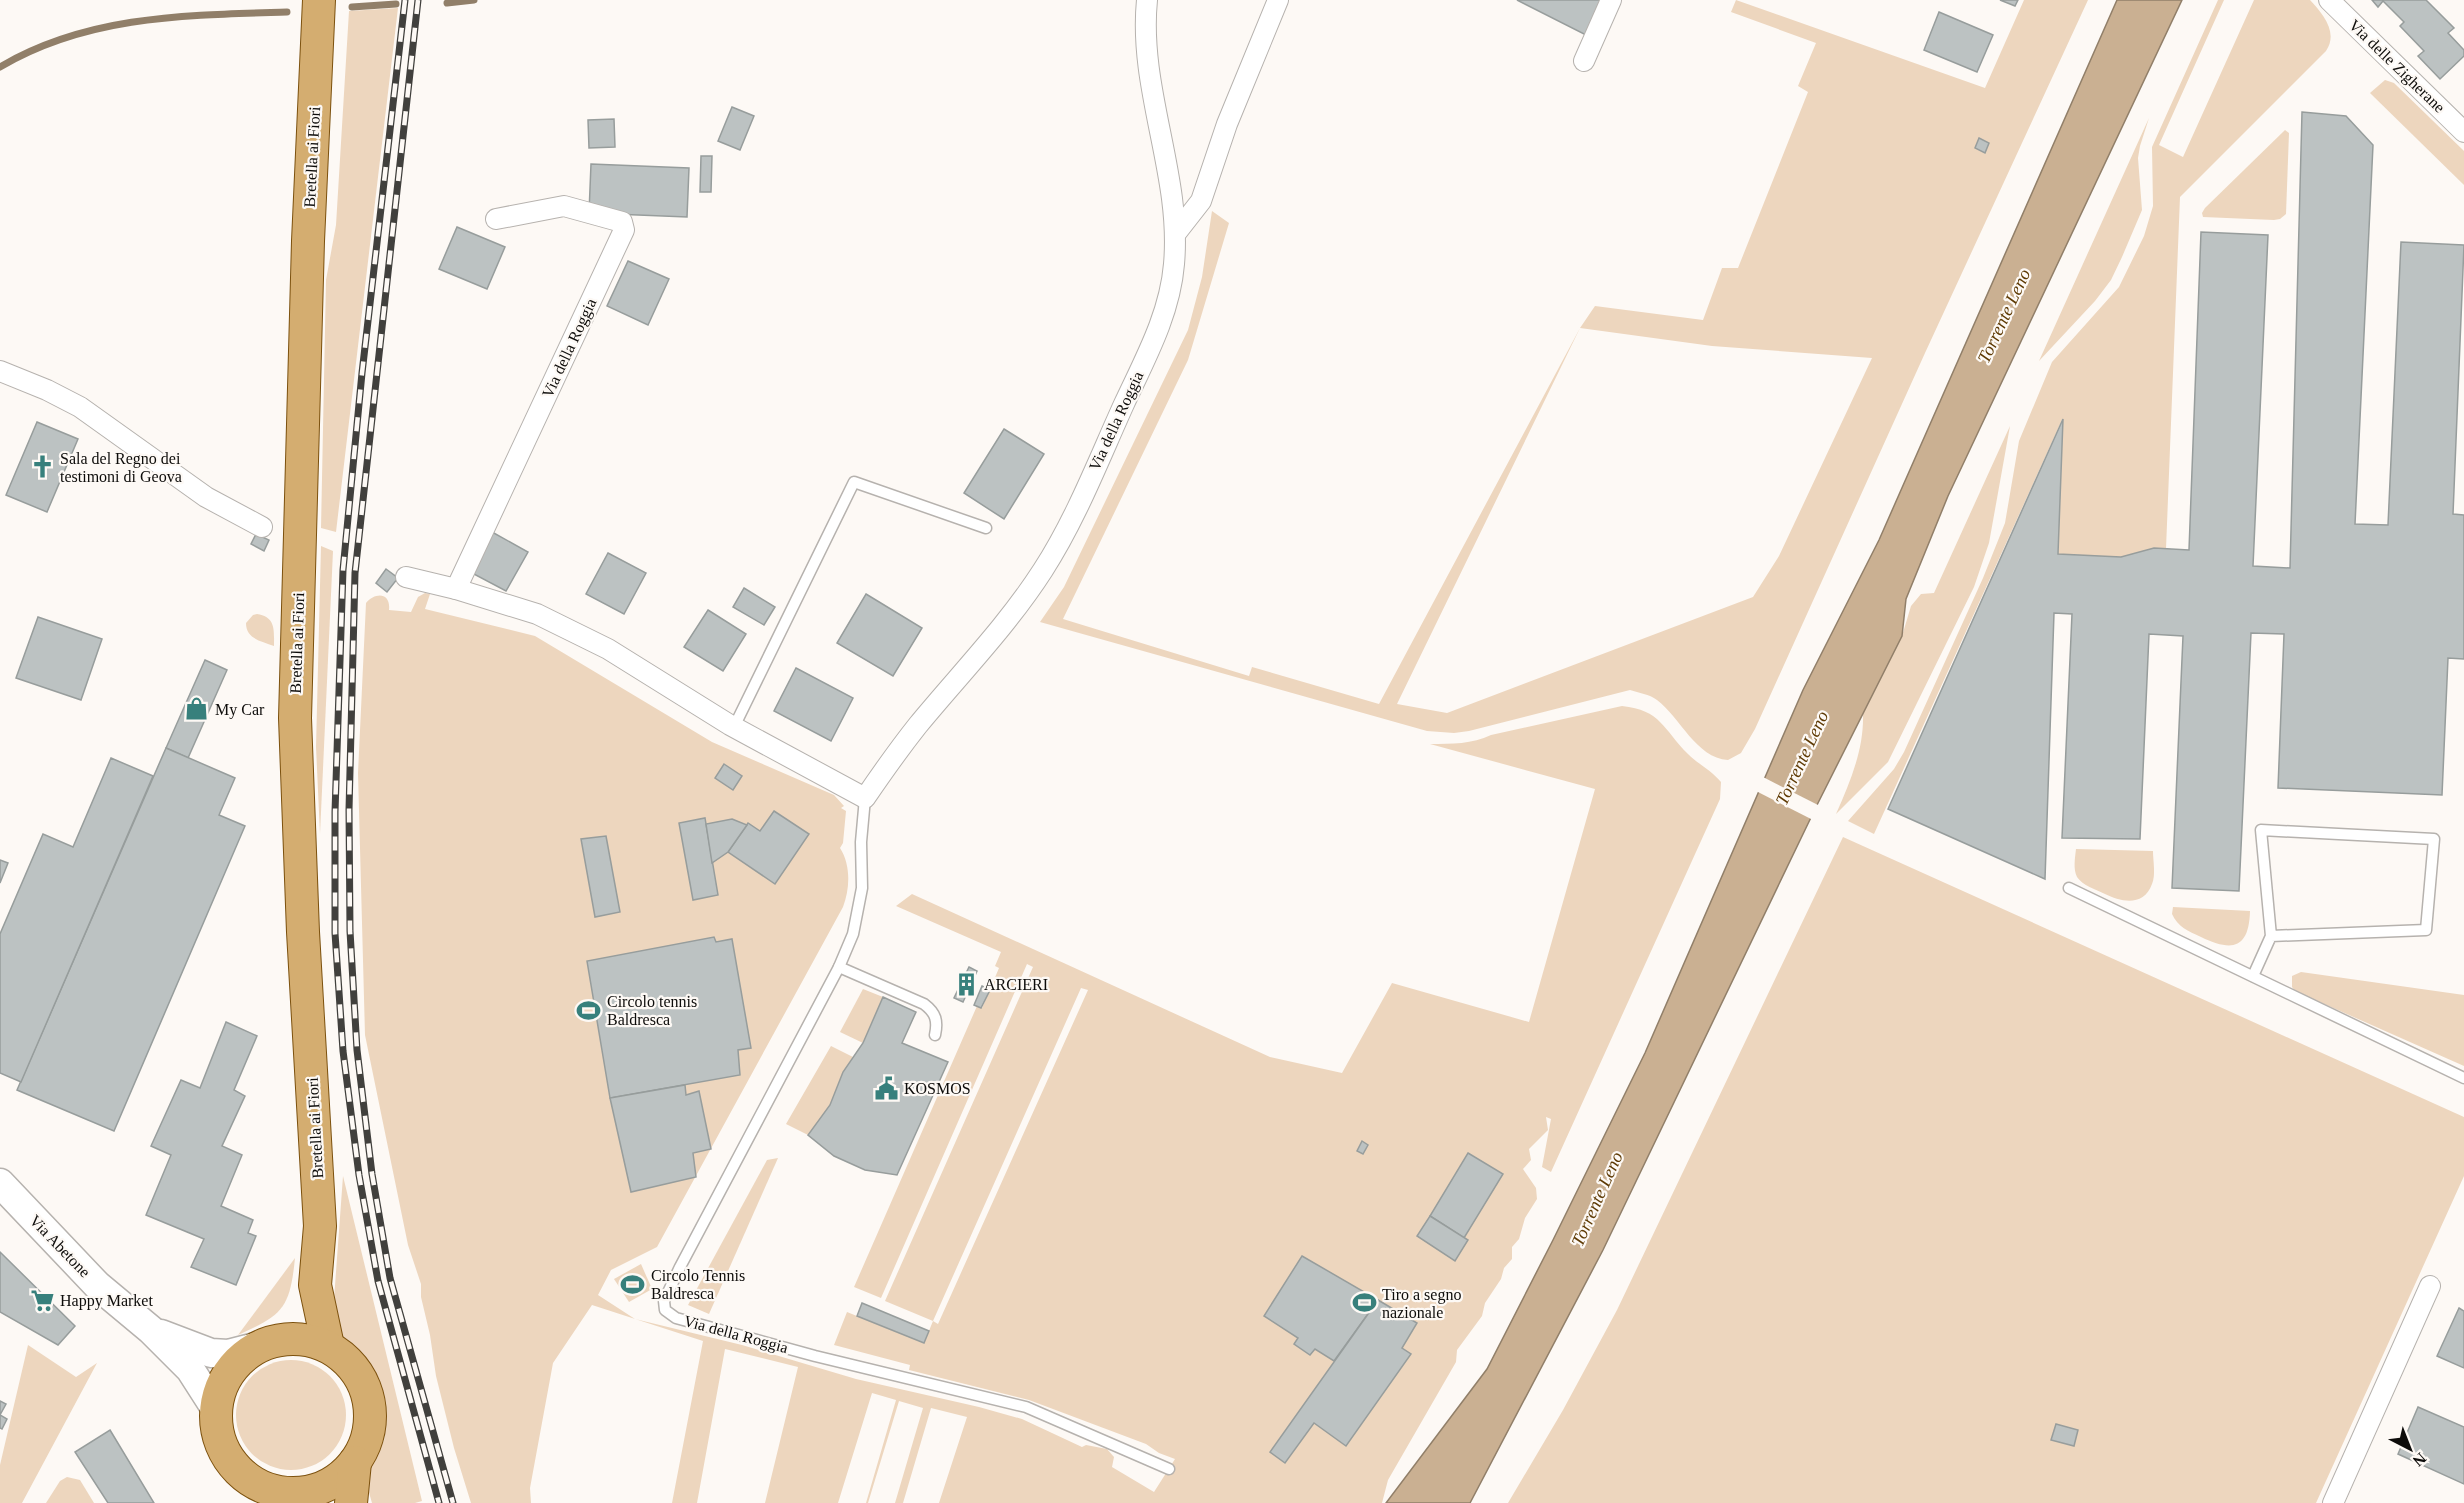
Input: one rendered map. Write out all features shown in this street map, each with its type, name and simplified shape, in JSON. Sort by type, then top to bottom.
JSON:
[{"type":"main road","name":"Bretella ai Fiori","points":[[320,7],[308,241],[296,718],[303,932],[320,1226],[315,1285],[328,1346]]},
{"type":"main road","name":"Via Abetone","points":[[0,1183],[97,1285],[150,1330],[190,1369],[215,1408]]},
{"type":"main road","name":"Bretella ai Fiori","points":[[290,1338],[315,1285]]},
{"type":"main road","points":[[150,1330],[211,1353],[228,1354],[259,1346],[290,1338],[309,1340],[328,1346],[349,1362],[364,1385],[370,1411],[367,1438],[355,1462],[340,1477],[302,1498],[261,1487],[242,1475],[227,1459],[218,1439],[215,1408],[217,1395],[226,1375],[240,1358],[259,1346]]},
{"type":"main road","points":[[351,1503],[355,1462]]},
{"type":"street","name":"Via della Roggia","points":[[865,798],[918,726],[1010,618],[1044,569],[1066,529],[1151,346],[1166,306],[1174,265],[1176,233],[1170,174],[1146,53],[1148,0]]},
{"type":"street","points":[[1176,233],[1201,201],[1227,124],[1278,0]]},
{"type":"street","points":[[1584,61],[1611,0]]},
{"type":"street","name":"Via delle Zigherane","points":[[2329,0],[2464,132]]},
{"type":"street","name":"Via della Roggia","points":[[456,590],[624,230],[622,222],[564,206],[496,219]]},
{"type":"street","points":[[0,370],[80,407],[206,497],[262,527]]},
{"type":"street","points":[[406,577],[537,614],[598,644],[734,727],[865,798]]},
{"type":"street","points":[[2333,1503],[2430,1286]]},
{"type":"lane","points":[[734,727],[854,482],[986,528]]},
{"type":"lane","name":"Via della Roggia","points":[[865,798],[861,842],[862,888],[853,934],[839,967],[680,1267],[664,1301],[665,1310],[676,1318],[815,1356],[1026,1407],[1169,1468]]},
{"type":"lane","points":[[2253,976],[2271,936],[2261,830],[2434,839],[2426,930],[2271,936]]},
{"type":"lane","points":[[2069,888],[2464,1077]]},
{"type":"lane","points":[[839,967],[924,1004],[934,1013],[935,1035]]},
{"type":"shaded area","points":[[1736,0],[1985,88],[2024,0],[2088,0],[1755,729],[1741,753],[1728,760],[1717,758],[1698,745],[1657,700],[1630,690],[1469,731],[1454,733],[1427,731],[1040,622],[1064,587],[1188,330],[1202,277],[1212,211],[1229,223],[1188,360],[1063,619],[1249,676],[1252,667],[1379,704],[1580,328],[1595,306],[1703,320],[1722,268],[1738,268],[1808,92],[1798,86],[1816,43],[1731,12]],"holes":[[[1580,328],[1712,346],[1872,358],[1779,556],[1753,597],[1447,713],[1397,704]]]},
{"type":"shaded area","points":[[2218,0],[2224,0],[2159,145],[2183,157],[2254,0],[2310,0],[2327,23],[2331,37],[2326,51],[2180,197],[2166,549],[2154,548],[2121,557],[2058,554],[2062,420],[1874,834],[1848,821],[1894,769],[1904,752],[1983,578],[2005,523],[2019,441],[2052,362],[2119,287],[2144,236],[2153,206],[2152,147]]},
{"type":"shaded area","points":[[398,8],[336,532],[321,528],[326,280],[336,225],[349,11]]},
{"type":"shaded area","points":[[2385,80],[2394,83],[2464,151],[2464,185],[2370,93]]},
{"type":"shaded area","points":[[2149,118],[2138,158],[2142,210],[2122,257],[2111,280],[2095,301],[2039,361]]},
{"type":"shaded area","points":[[2285,130],[2289,133],[2286,214],[2274,220],[2203,217],[2202,213],[2205,208]]},
{"type":"shaded area","points":[[2010,426],[1989,543],[1974,587],[1888,762],[1836,814],[1859,753],[1863,714],[1902,636],[1911,606],[1921,594],[1934,593]]},
{"type":"shaded area","points":[[321,546],[333,551],[320,834],[316,747]]},
{"type":"shaded area","name":"Circolo tennis Baldresca","points":[[425,593],[430,594],[425,609],[535,636],[712,742],[834,795],[844,806],[841,808],[846,811],[843,843],[840,848],[848,869],[847,893],[843,907],[657,1247],[611,1270],[598,1295],[635,1319],[592,1305],[553,1363],[530,1488],[531,1503],[471,1503],[436,1376],[421,1297],[421,1284],[408,1245],[365,1035],[358,773],[366,603],[374,597],[382,596],[388,600],[389,610],[411,612],[418,597]]},
{"type":"shaded area","points":[[257,614],[271,621],[274,630],[274,646],[255,639],[249,633],[246,623]]},
{"type":"shaded area","points":[[1622,706],[1635,708],[1653,716],[1688,754],[1721,782],[1720,799],[1551,1172],[1542,1167],[1551,1119],[1546,1117],[1548,1130],[1529,1149],[1531,1160],[1523,1169],[1536,1188],[1537,1199],[1525,1218],[1519,1239],[1512,1247],[1512,1259],[1504,1268],[1501,1279],[1485,1303],[1482,1316],[1457,1350],[1456,1362],[1388,1480],[1382,1503],[939,1503],[967,1417],[931,1408],[903,1503],[895,1503],[923,1408],[899,1401],[868,1503],[866,1503],[896,1400],[872,1393],[838,1503],[765,1503],[798,1367],[725,1349],[697,1503],[672,1503],[703,1341],[636,1319],[742,1345],[856,1379],[1022,1419],[1082,1447],[1086,1445],[1107,1449],[1114,1457],[1112,1467],[1154,1492],[1175,1459],[1159,1453],[1146,1444],[1029,1400],[909,1370],[910,1365],[834,1345],[847,1312],[924,1343],[933,1321],[885,1301],[1033,967],[1027,964],[881,1298],[854,1287],[977,1006],[982,1008],[999,968],[995,966],[1001,952],[896,906],[912,894],[1270,1057],[1342,1073],[1392,983],[1529,1022],[1595,789],[1430,744],[1469,742]],"holes":[[[1081,988],[1088,990],[938,1324],[933,1321]]]},
{"type":"shaded area","points":[[1843,837],[2464,1117],[2464,1176],[2316,1503],[1508,1503],[1563,1410],[1617,1310]]},
{"type":"shaded area","points":[[2076,849],[2153,851],[2152,884],[2144,896],[2132,901],[2111,897],[2086,885],[2077,877]]},
{"type":"shaded area","points":[[2173,907],[2250,911],[2249,924],[2242,940],[2237,944],[2222,945],[2192,933],[2180,925],[2172,914]]},
{"type":"shaded area","points":[[2301,972],[2464,995],[2464,1066],[2295,991],[2292,987],[2292,976]]},
{"type":"shaded area","points":[[863,989],[883,997],[863,1043],[840,1032]]},
{"type":"shaded area","points":[[831,1046],[853,1057],[843,1072],[830,1105],[808,1135],[786,1124]]},
{"type":"shaded area","points":[[778,1158],[709,1314],[688,1305],[767,1160]]},
{"type":"shaded area","points":[[343,1176],[422,1501],[415,1503],[372,1503],[366,1482],[368,1470],[384,1441],[386,1424],[384,1405],[377,1386],[367,1370],[344,1350],[337,1340],[333,1313]]},
{"type":"shaded area","points":[[295,1258],[290,1288],[282,1308],[265,1322],[238,1335]]},
{"type":"shaded area","name":"Circolo Tennis Baldresca","points":[[641,1264],[652,1289],[629,1302],[614,1279]]},
{"type":"shaded area","points":[[28,1345],[76,1377],[97,1363],[22,1503],[0,1503],[0,1465]]},
{"type":"shaded area","points":[[291,1360],[312,1365],[330,1376],[341,1394],[346,1415],[341,1436],[330,1454],[312,1465],[291,1470],[270,1465],[252,1454],[241,1436],[236,1415],[241,1394],[252,1376],[270,1365]]},
{"type":"shaded area","points":[[67,1477],[80,1480],[94,1503],[46,1503],[60,1481]]},
{"type":"water","name":"Torrente Leno","points":[[2117,0],[2182,0],[1948,496],[1906,599],[1902,636],[1817,805],[1603,1250],[1470,1503],[1386,1503],[1487,1369],[1645,1053],[1803,690],[1879,540]]},
{"type":"pier","points":[[1763,777],[1820,806],[1813,820],[1756,791]]},
{"type":"building","points":[[1517,0],[1607,0],[1588,36]]},
{"type":"building","points":[[2000,0],[2018,0],[2015,6]]},
{"type":"building","points":[[2372,0],[2426,0],[2454,28],[2448,33],[2464,50],[2464,56],[2440,79],[2418,56],[2424,51],[2400,26],[2404,22],[2383,1],[2378,7]]},
{"type":"building","points":[[1939,12],[1993,35],[1977,72],[1924,50]]},
{"type":"building","points":[[732,107],[754,116],[740,150],[718,141]]},
{"type":"building","points":[[2302,112],[2346,116],[2373,145],[2355,524],[2388,525],[2401,242],[2464,245],[2453,514],[2464,515],[2464,659],[2448,658],[2442,795],[2278,788],[2284,634],[2251,633],[2239,891],[2172,888],[2183,636],[2149,634],[2140,839],[2062,838],[2072,614],[2054,613],[2045,879],[1888,809],[2063,419],[2058,554],[2121,557],[2154,548],[2189,550],[2201,232],[2268,235],[2253,566],[2290,568]]},
{"type":"building","points":[[614,119],[615,147],[589,148],[588,120]]},
{"type":"building","points":[[1979,138],[1989,143],[1985,153],[1975,148]]},
{"type":"building","points":[[701,156],[712,156],[711,192],[700,192]]},
{"type":"building","points":[[591,164],[689,168],[687,217],[589,213]]},
{"type":"building","points":[[457,227],[505,247],[487,289],[439,269]]},
{"type":"building","points":[[628,261],[669,279],[648,325],[607,306]]},
{"type":"building","name":"Sala del Regno dei testimoni di Geova","points":[[37,422],[78,439],[47,512],[6,495]]},
{"type":"building","points":[[1004,429],[1044,454],[1004,519],[964,493]]},
{"type":"building","points":[[492,532],[528,552],[506,591],[470,572]]},
{"type":"building","points":[[256,534],[269,540],[264,551],[251,544]]},
{"type":"building","points":[[608,553],[646,573],[624,614],[586,594]]},
{"type":"building","points":[[386,569],[398,578],[387,592],[376,583]]},
{"type":"building","points":[[744,588],[775,607],[764,625],[733,607]]},
{"type":"building","points":[[866,594],[922,628],[893,676],[837,643]]},
{"type":"building","points":[[708,610],[746,634],[723,671],[684,647]]},
{"type":"building","points":[[38,617],[102,639],[81,700],[16,678]]},
{"type":"building","name":"My Car","points":[[205,660],[227,670],[188,758],[166,748]]},
{"type":"building","points":[[796,668],[853,698],[831,741],[774,711]]},
{"type":"building","points":[[166,748],[235,778],[219,815],[245,826],[114,1131],[17,1090]]},
{"type":"building","points":[[111,758],[153,776],[21,1082],[0,1073],[0,934],[43,834],[73,847]]},
{"type":"building","points":[[724,764],[742,776],[733,790],[715,778]]},
{"type":"building","points":[[774,811],[809,834],[775,884],[728,852],[748,823],[760,831]]},
{"type":"building","points":[[705,818],[718,895],[693,900],[679,823]]},
{"type":"building","points":[[732,819],[747,825],[728,852],[712,863],[706,824]]},
{"type":"building","points":[[606,836],[620,912],[595,917],[581,839]]},
{"type":"building","points":[[0,860],[8,863],[0,883]]},
{"type":"building","points":[[714,937],[716,942],[732,939],[751,1048],[738,1050],[740,1075],[610,1098],[587,961]]},
{"type":"building","name":"ARCIERI","points":[[969,967],[977,971],[963,1002],[954,998]]},
{"type":"building","points":[[982,986],[990,990],[981,1008],[974,1005]]},
{"type":"building","name":"KOSMOS","points":[[883,997],[916,1012],[902,1043],[948,1062],[897,1175],[865,1170],[834,1156],[808,1135],[830,1105],[843,1072],[863,1043]]},
{"type":"building","points":[[226,1022],[257,1036],[234,1090],[245,1096],[222,1146],[242,1155],[221,1206],[253,1220],[248,1233],[256,1236],[236,1285],[191,1267],[204,1239],[146,1215],[171,1155],[151,1146],[181,1080],[200,1088]]},
{"type":"building","points":[[685,1085],[686,1095],[699,1091],[711,1149],[693,1153],[696,1177],[631,1192],[610,1098]]},
{"type":"building","points":[[1362,1141],[1368,1145],[1363,1154],[1357,1151]]},
{"type":"building","points":[[1468,1153],[1503,1174],[1464,1238],[1430,1216]]},
{"type":"building","points":[[1430,1216],[1468,1240],[1455,1261],[1417,1236]]},
{"type":"building","points":[[0,1252],[75,1326],[58,1345],[0,1312]]},
{"type":"building","points":[[1302,1256],[1378,1300],[1334,1361],[1315,1349],[1310,1355],[1294,1344],[1298,1338],[1264,1316]]},
{"type":"building","points":[[1378,1300],[1417,1323],[1402,1348],[1411,1354],[1346,1446],[1314,1423],[1285,1463],[1270,1452]]},
{"type":"building","points":[[862,1303],[929,1331],[924,1343],[857,1316]]},
{"type":"building","points":[[2459,1308],[2464,1311],[2464,1368],[2437,1356]]},
{"type":"building","points":[[0,1401],[6,1404],[0,1415]]},
{"type":"building","points":[[2418,1407],[2464,1427],[2464,1484],[2398,1454]]},
{"type":"building","points":[[0,1415],[7,1419],[2,1429],[0,1428]]},
{"type":"building","points":[[2056,1424],[2078,1430],[2074,1446],[2051,1440]]},
{"type":"building","points":[[110,1430],[154,1503],[108,1503],[75,1452]]},
{"type":"waterway","points":[[447,3],[474,0]]},
{"type":"waterway","points":[[352,7],[396,4]]},
{"type":"waterway","points":[[0,67],[34,50],[68,37],[139,21],[287,12]]},
{"type":"railway","points":[[405,0],[362,373],[343,570],[335,812],[335,933],[343,1051],[359,1175],[378,1281],[439,1503]]},
{"type":"railway","points":[[418,0],[355,573],[349,810],[350,931],[357,1050],[372,1174],[390,1278],[453,1503]]},
{"type":"place","name":"Sala del Regno dei testimoni di Geova","points":[[42,467]]},
{"type":"place","name":"My Car","points":[[197,709]]},
{"type":"place","name":"ARCIERI","points":[[966,984]]},
{"type":"place","name":"Circolo tennis Baldresca","points":[[589,1010]]},
{"type":"place","name":"KOSMOS","points":[[886,1088]]},
{"type":"place","name":"Circolo Tennis Baldresca","points":[[633,1284]]},
{"type":"place","name":"Happy Market","points":[[42,1300]]},
{"type":"place","name":"Tiro a segno nazionale","points":[[1364,1303]]}]
